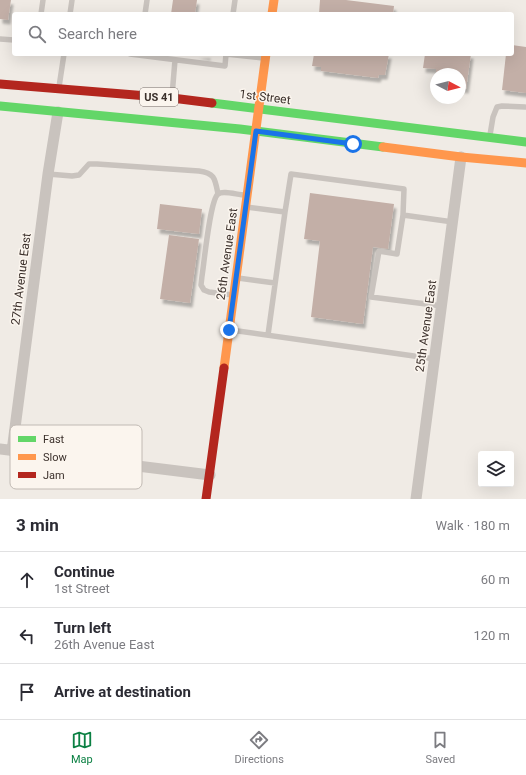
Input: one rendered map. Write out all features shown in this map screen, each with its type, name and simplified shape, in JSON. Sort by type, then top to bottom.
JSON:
[{"type":"main road","points":[[272,12],[274,0]]},
{"type":"main road","name":"26th Avenue East","points":[[206,499],[266,56]]},
{"type":"main road","name":"1st Street","points":[[0,84],[172,98],[526,142]]},
{"type":"main road","points":[[32,95],[59,89]]},
{"type":"main road","name":"US 41","points":[[0,106],[256,131],[461,157],[526,163]]},
{"type":"street","name":"27th Avenue East","points":[[15,425],[48,174],[58,112]]},
{"type":"street","name":"25th Avenue East","points":[[416,499],[461,157]]},
{"type":"street","points":[[0,449],[10,451]]},
{"type":"street","points":[[142,467],[210,475]]},
{"type":"lane","points":[[41,12],[43,0]]},
{"type":"lane","points":[[70,12],[72,0]]},
{"type":"lane","points":[[145,12],[146,0]]},
{"type":"lane","points":[[233,12],[235,0]]},
{"type":"lane","points":[[0,39],[12,40]]},
{"type":"lane","points":[[59,89],[64,56]]},
{"type":"lane","points":[[146,56],[225,66],[226,56]]},
{"type":"lane","points":[[172,98],[174,60]]},
{"type":"lane","points":[[490,137],[493,116],[497,107],[525,107]]},
{"type":"lane","points":[[48,174],[72,176],[79,175],[89,164],[199,171],[206,172],[215,178],[218,194]]},
{"type":"lane","points":[[268,335],[291,174],[404,189],[403,215],[397,254],[379,251],[371,297],[442,306]]},
{"type":"lane","points":[[234,295],[209,292],[204,290],[201,285],[210,216],[215,198],[218,194],[223,192],[247,196]]},
{"type":"lane","points":[[246,207],[285,212]]},
{"type":"lane","points":[[403,215],[453,222]]},
{"type":"lane","points":[[236,278],[275,283]]},
{"type":"lane","points":[[229,330],[435,359]]},
{"type":"building","points":[[0,0],[11,0],[8,20],[0,19]]},
{"type":"building","points":[[173,0],[197,0],[195,12],[171,12]]},
{"type":"building","points":[[320,0],[346,0],[394,6],[393,12],[319,12]]},
{"type":"building","points":[[514,45],[526,47],[526,93],[502,90],[506,56],[514,56]]},
{"type":"building","points":[[314,56],[389,56],[385,75],[379,75],[378,78],[321,71],[321,67],[312,66]]},
{"type":"building","points":[[425,56],[471,56],[466,89],[466,68],[423,68]]},
{"type":"building","points":[[310,193],[394,204],[388,249],[373,247],[363,324],[311,317],[320,241],[304,239]]},
{"type":"building","points":[[160,204],[202,209],[199,234],[157,229]]},
{"type":"building","points":[[169,235],[199,239],[190,303],[160,299]]},
{"type":"traffic: fast","points":[[212,103],[526,142]]},
{"type":"traffic: fast","points":[[0,106],[240,129],[383,147]]},
{"type":"traffic: slow","points":[[272,12],[274,0]]},
{"type":"traffic: slow","points":[[224,368],[266,56]]},
{"type":"traffic: slow","points":[[383,147],[461,157],[526,163]]},
{"type":"traffic: jam","points":[[0,84],[172,98],[212,103]]},
{"type":"traffic: jam","points":[[206,499],[224,368]]},
{"type":"route","points":[[229,330],[256,131],[353,144]]}]
